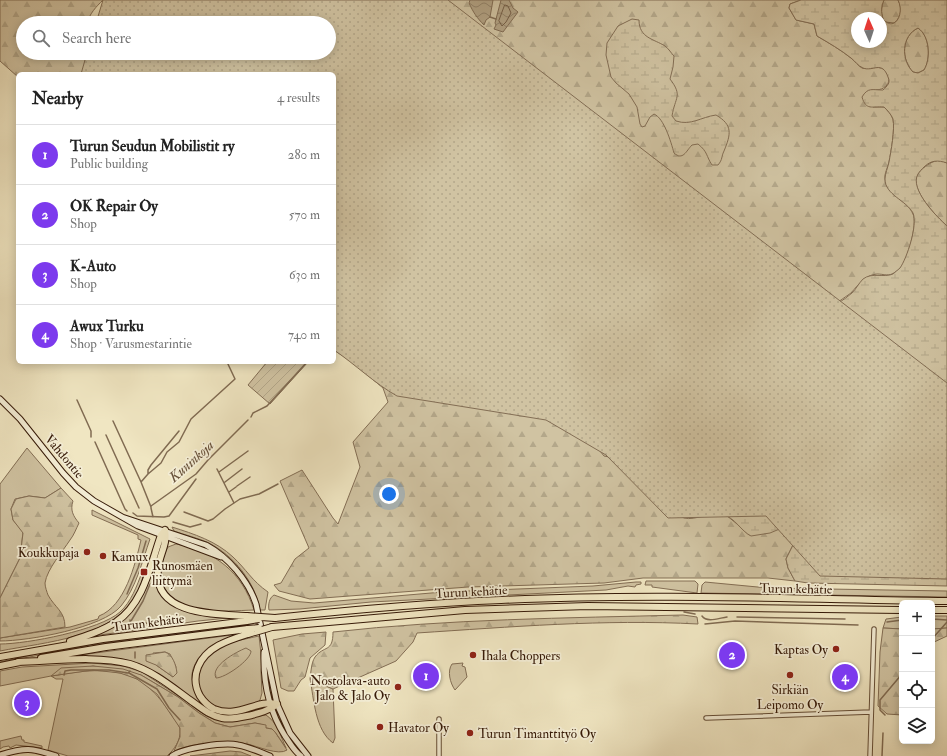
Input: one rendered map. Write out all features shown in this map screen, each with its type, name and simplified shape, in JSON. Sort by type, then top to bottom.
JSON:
[{"type":"highway","points":[[164,534],[158,574],[161,588],[168,597],[178,605],[193,611],[247,618]]},
{"type":"highway","points":[[56,646],[108,627],[129,611],[138,599],[144,587],[164,534]]},
{"type":"highway","name":"Turun kehätie","points":[[0,657],[103,638],[247,618],[277,618],[464,602],[594,597],[947,601]]},
{"type":"highway","name":"Turun kehätie","points":[[0,666],[106,647],[248,632],[279,626],[465,610],[588,606],[899,610]]},
{"type":"highway","points":[[935,610],[947,610]]},
{"type":"highway","points":[[248,632],[220,645],[206,654],[197,668],[195,679],[197,689],[202,700],[206,704],[214,709],[224,712],[238,712],[270,706]]},
{"type":"highway","points":[[18,662],[89,660],[122,662],[138,667],[152,674],[200,707],[222,718],[238,718],[277,704]]},
{"type":"street","name":"Vahdontie","points":[[0,399],[20,419],[76,487],[94,501],[122,517],[164,534],[206,545],[215,550],[241,575],[250,591],[257,610],[277,704],[290,733],[308,756]]},
{"type":"street","points":[[870,756],[874,629]]},
{"type":"street","name":"Vahdontie","points":[[264,647],[264,672],[270,706],[278,724],[299,754]]},
{"type":"street","points":[[706,718],[871,712]]},
{"type":"street","points":[[439,719],[439,756]]},
{"type":"street","points":[[172,756],[185,750],[228,744],[244,746],[270,756]]},
{"type":"street","points":[[0,755],[26,749],[37,750],[56,756]]},
{"type":"street","points":[[291,756],[299,754],[302,749]]},
{"type":"green space","points":[[0,0],[103,0],[90,16],[16,16],[16,60],[91,60],[92,72],[16,72],[16,75],[0,61]]},
{"type":"green space","points":[[103,0],[448,0],[947,383],[947,579],[820,576],[766,516],[668,518],[606,455],[546,420],[397,396],[336,352],[336,72],[82,72],[85,60],[336,60],[336,16],[98,16]]},
{"type":"green space","points":[[433,0],[801,0],[790,4],[789,8],[796,20],[814,24],[817,36],[843,52],[862,68],[881,68],[885,70],[889,76],[889,80],[886,87],[876,90],[873,107],[884,107],[893,119],[894,129],[889,162],[885,175],[886,185],[910,209],[914,219],[911,242],[906,258],[900,269],[890,275],[877,274],[869,276],[851,293],[614,458],[635,478],[645,494],[651,499],[726,515],[749,535],[782,528],[794,543],[786,559],[788,568],[795,581],[768,578],[643,578],[604,583],[468,587],[310,599],[279,591],[274,585],[281,583],[295,559],[309,548],[280,481],[302,470],[338,524],[360,467],[353,442],[388,402],[383,388],[352,362],[336,351],[336,72],[138,72],[259,60],[336,60],[336,49]]},
{"type":"green space","points":[[801,0],[884,0],[882,12],[851,12],[851,48],[887,48],[887,23],[895,23],[898,20],[900,5],[898,0],[947,0],[947,163],[938,161],[929,163],[919,172],[916,180],[917,187],[925,202],[947,226],[947,586],[808,583],[795,581],[788,568],[786,559],[794,543],[782,528],[770,533],[751,536],[724,515],[713,514],[689,519],[684,518],[651,499],[645,494],[635,478],[614,458],[604,456],[600,451],[840,302],[852,293],[863,279],[874,275],[893,274],[900,268],[906,257],[913,233],[913,213],[906,204],[888,189],[885,179],[894,129],[893,119],[884,107],[870,107],[865,104],[862,97],[868,90],[883,90],[887,86],[889,79],[886,72],[880,68],[867,69],[861,67],[843,52],[817,36],[814,24],[796,20],[789,8],[790,4]],"holes":[[[918,28],[922,32],[927,42],[928,60],[924,70],[918,73],[913,72],[909,67],[906,61],[905,48],[908,37],[912,32]]]},
{"type":"green space","points":[[884,0],[898,0],[900,15],[897,21],[894,23],[887,22],[887,12],[882,12]]},
{"type":"green space","points":[[632,19],[639,20],[644,34],[668,48],[674,56],[670,79],[677,93],[672,116],[676,121],[691,122],[716,115],[728,126],[728,140],[718,165],[712,165],[705,152],[698,144],[692,145],[682,156],[674,153],[664,125],[658,116],[654,114],[650,117],[645,126],[642,127],[640,124],[637,107],[629,94],[611,77],[606,55],[607,43],[618,26]]},
{"type":"green space","points":[[918,28],[925,36],[927,42],[928,60],[924,70],[918,73],[913,72],[909,67],[906,61],[905,48],[908,37]]},
{"type":"green space","points":[[940,160],[947,163],[947,226],[926,203],[917,188],[916,181],[917,175],[921,170],[932,162]]},
{"type":"green space","points":[[265,364],[306,364],[270,404],[248,385]]},
{"type":"green space","points":[[27,448],[61,488],[45,498],[29,496],[15,499],[11,509],[13,520],[23,532],[20,558],[0,598],[0,484]]},
{"type":"green space","points":[[61,488],[73,501],[73,513],[79,523],[73,536],[52,566],[45,583],[48,595],[63,617],[65,627],[0,638],[0,598],[20,558],[23,533],[13,520],[11,509],[16,499],[29,496],[45,498]]},
{"type":"green space","points":[[92,510],[150,539],[138,574],[126,599],[112,614],[82,627],[46,636],[0,641],[0,638],[70,627],[98,619],[99,616],[108,611],[116,603],[128,584],[141,540],[138,539],[138,535],[92,515]]},
{"type":"green space","points":[[172,527],[212,542],[238,561],[258,584],[268,592],[265,610],[260,610],[248,580],[227,555],[209,543],[174,531]]},
{"type":"green space","points":[[176,544],[203,552],[225,565],[242,585],[254,610],[214,611],[187,606],[176,600],[167,592],[161,580],[160,572],[168,547]]},
{"type":"green space","points":[[158,550],[155,578],[159,591],[168,601],[229,617],[93,636],[118,623],[127,617],[134,609],[144,591]]},
{"type":"green space","points":[[142,572],[142,582],[138,592],[128,607],[97,629],[58,641],[0,651],[0,644],[27,642],[63,635],[97,625],[110,619],[120,612],[127,604],[136,588]]},
{"type":"green space","points":[[646,581],[695,581],[698,584],[697,593],[652,587],[652,585],[645,585]]},
{"type":"green space","points":[[641,582],[641,584],[636,585],[635,587],[628,586],[606,590],[371,602],[300,609],[269,610],[270,600],[274,595],[291,601],[314,603],[443,592],[593,586]]},
{"type":"green space","points":[[705,582],[768,588],[947,591],[947,597],[701,593],[702,585]]},
{"type":"green space","points":[[683,615],[697,617],[698,624],[628,622],[592,623],[417,633],[413,642],[396,661],[333,689],[310,679],[314,659],[318,653],[330,646],[333,639],[333,632],[420,624],[551,618]]},
{"type":"green space","points":[[935,616],[947,616],[947,628],[935,629]]},
{"type":"green space","points":[[899,617],[899,629],[883,628],[886,619]]},
{"type":"green space","points":[[247,623],[247,626],[105,644],[0,662],[45,652]]},
{"type":"green space","points":[[883,628],[899,629],[899,715],[887,714],[878,706],[880,652]]},
{"type":"green space","points":[[947,628],[947,636],[935,642],[935,629]]},
{"type":"green space","points":[[326,632],[325,645],[310,658],[305,677],[301,680],[294,691],[288,691],[281,688],[273,640],[302,634]]},
{"type":"green space","points":[[233,635],[233,637],[220,641],[204,651],[194,666],[192,672],[193,682],[216,712],[261,707],[262,709],[237,715],[218,714],[212,712],[134,662],[109,658],[65,657]],"holes":[[[165,652],[170,654],[176,667],[173,677],[156,665],[153,653]]]},
{"type":"green space","points":[[259,636],[262,663],[262,693],[260,700],[257,703],[235,709],[223,709],[212,705],[201,693],[198,683],[199,670],[207,656],[223,646],[236,641]]},
{"type":"green space","points":[[246,648],[251,651],[247,659],[231,672],[216,678],[215,673],[220,664]]},
{"type":"green space","points":[[165,652],[170,655],[175,664],[177,673],[173,677],[156,665],[146,661],[146,655]]},
{"type":"green space","points":[[92,663],[123,666],[142,672],[207,716],[214,719],[223,721],[266,715],[276,726],[286,748],[275,732],[272,729],[266,728],[264,725],[255,723],[230,727],[215,723],[178,697],[141,675],[93,666],[52,676],[86,671],[103,671],[120,673],[136,678],[155,694],[178,724],[180,734],[176,744],[167,756],[68,756],[48,750],[63,679],[56,679],[51,676],[0,686],[0,671],[22,667]]},
{"type":"green space","points":[[463,663],[462,666],[465,667],[467,677],[455,690],[450,677],[450,667],[452,664]]},
{"type":"green space","points":[[93,666],[123,669],[141,675],[178,697],[215,723],[230,727],[255,723],[266,725],[266,728],[272,729],[275,732],[287,750],[279,752],[251,745],[220,742],[200,744],[174,751],[180,737],[180,728],[157,694],[137,679],[120,673],[93,670],[51,676],[61,668]]},
{"type":"green space","points":[[310,679],[333,689],[335,738],[333,743],[322,730],[316,714]]},
{"type":"green space","points":[[21,736],[24,742],[42,746],[42,748],[16,745],[10,748],[9,746],[0,749],[0,741]]},
{"type":"green space","points":[[230,751],[241,752],[251,756],[190,756]]},
{"type":"water","points":[[470,0],[493,0],[490,17],[486,20],[484,25],[472,9],[469,3]]},
{"type":"water","points":[[501,0],[509,0],[513,8],[518,12],[503,32],[494,29]]},
{"type":"waterway","points":[[490,17],[496,19]]},
{"type":"waterway","points":[[141,482],[161,463],[167,452],[179,442],[191,419],[235,379],[228,364]]},
{"type":"waterway","name":"Kuninkoja","points":[[251,417],[253,413],[267,406],[305,364]]},
{"type":"waterway","points":[[77,400],[91,431],[91,437]]},
{"type":"waterway","name":"Kuninkoja","points":[[153,517],[151,506],[196,474],[248,420]]},
{"type":"waterway","points":[[113,421],[151,507]]},
{"type":"waterway","points":[[148,474],[148,470],[151,465],[179,431]]},
{"type":"waterway","points":[[106,435],[139,508]]},
{"type":"waterway","points":[[95,442],[127,511]]},
{"type":"waterway","points":[[219,472],[248,451]]},
{"type":"waterway","points":[[217,469],[234,503]]},
{"type":"waterway","points":[[225,482],[242,469]]},
{"type":"waterway","points":[[237,486],[250,477]]},
{"type":"waterway","points":[[164,517],[169,516],[196,479]]},
{"type":"waterway","points":[[184,512],[208,521],[240,499],[259,494],[278,484]]},
{"type":"waterway","points":[[229,492],[236,487]]},
{"type":"waterway","points":[[133,513],[137,516],[164,517]]},
{"type":"waterway","points":[[173,522],[190,527],[201,524]]},
{"type":"waterway","name":"Kuninkoja","points":[[127,594],[138,568],[146,541]]},
{"type":"waterway","points":[[131,621],[143,601],[150,584]]},
{"type":"waterway","points":[[684,612],[695,614]]},
{"type":"waterway","points":[[702,616],[710,620],[727,617]]},
{"type":"waterway","points":[[737,617],[845,619]]},
{"type":"waterway","points":[[131,625],[181,619]]},
{"type":"waterway","points":[[935,619],[947,620]]},
{"type":"waterway","name":"Kuninkoja","points":[[130,620],[131,626]]},
{"type":"waterway","points":[[887,622],[899,620]]},
{"type":"waterway","points":[[705,624],[735,621],[858,625]]},
{"type":"waterway","points":[[935,636],[947,622]]},
{"type":"waterway","name":"Kuninkoja","points":[[135,652],[135,658]]},
{"type":"waterway","name":"Kuninkoja","points":[[64,675],[65,671],[71,670],[109,670],[128,673],[130,671]]},
{"type":"waterway","points":[[129,673],[157,689],[169,708],[180,720]]},
{"type":"waterway","points":[[885,715],[880,710],[880,700],[899,678]]},
{"type":"waterway","points":[[882,756],[883,733]]},
{"type":"place","name":"Koukkupaja","points":[[87,552]]},
{"type":"place","name":"Kamux","points":[[103,556]]},
{"type":"place","name":"Runosmäen liittymä","points":[[144,572]]},
{"type":"place","name":"Kaptas Oy","points":[[836,649]]},
{"type":"place","name":"Ihala Choppers","points":[[473,655]]},
{"type":"place","name":"OK Repair Oy","points":[[732,655]]},
{"type":"place","name":"Sirkiän Leipomo Oy","points":[[790,675]]},
{"type":"place","name":"Turun Seudun Mobilistit ry","points":[[426,676]]},
{"type":"place","name":"Awux Turku","points":[[845,677]]},
{"type":"place","name":"Nostolava-auto Jalo & Jalo Oy","points":[[398,687]]},
{"type":"place","name":"K-Auto","points":[[27,703]]},
{"type":"place","name":"Havator Oy","points":[[380,727]]},
{"type":"place","name":"Turun Timanttityö Oy","points":[[470,733]]}]
